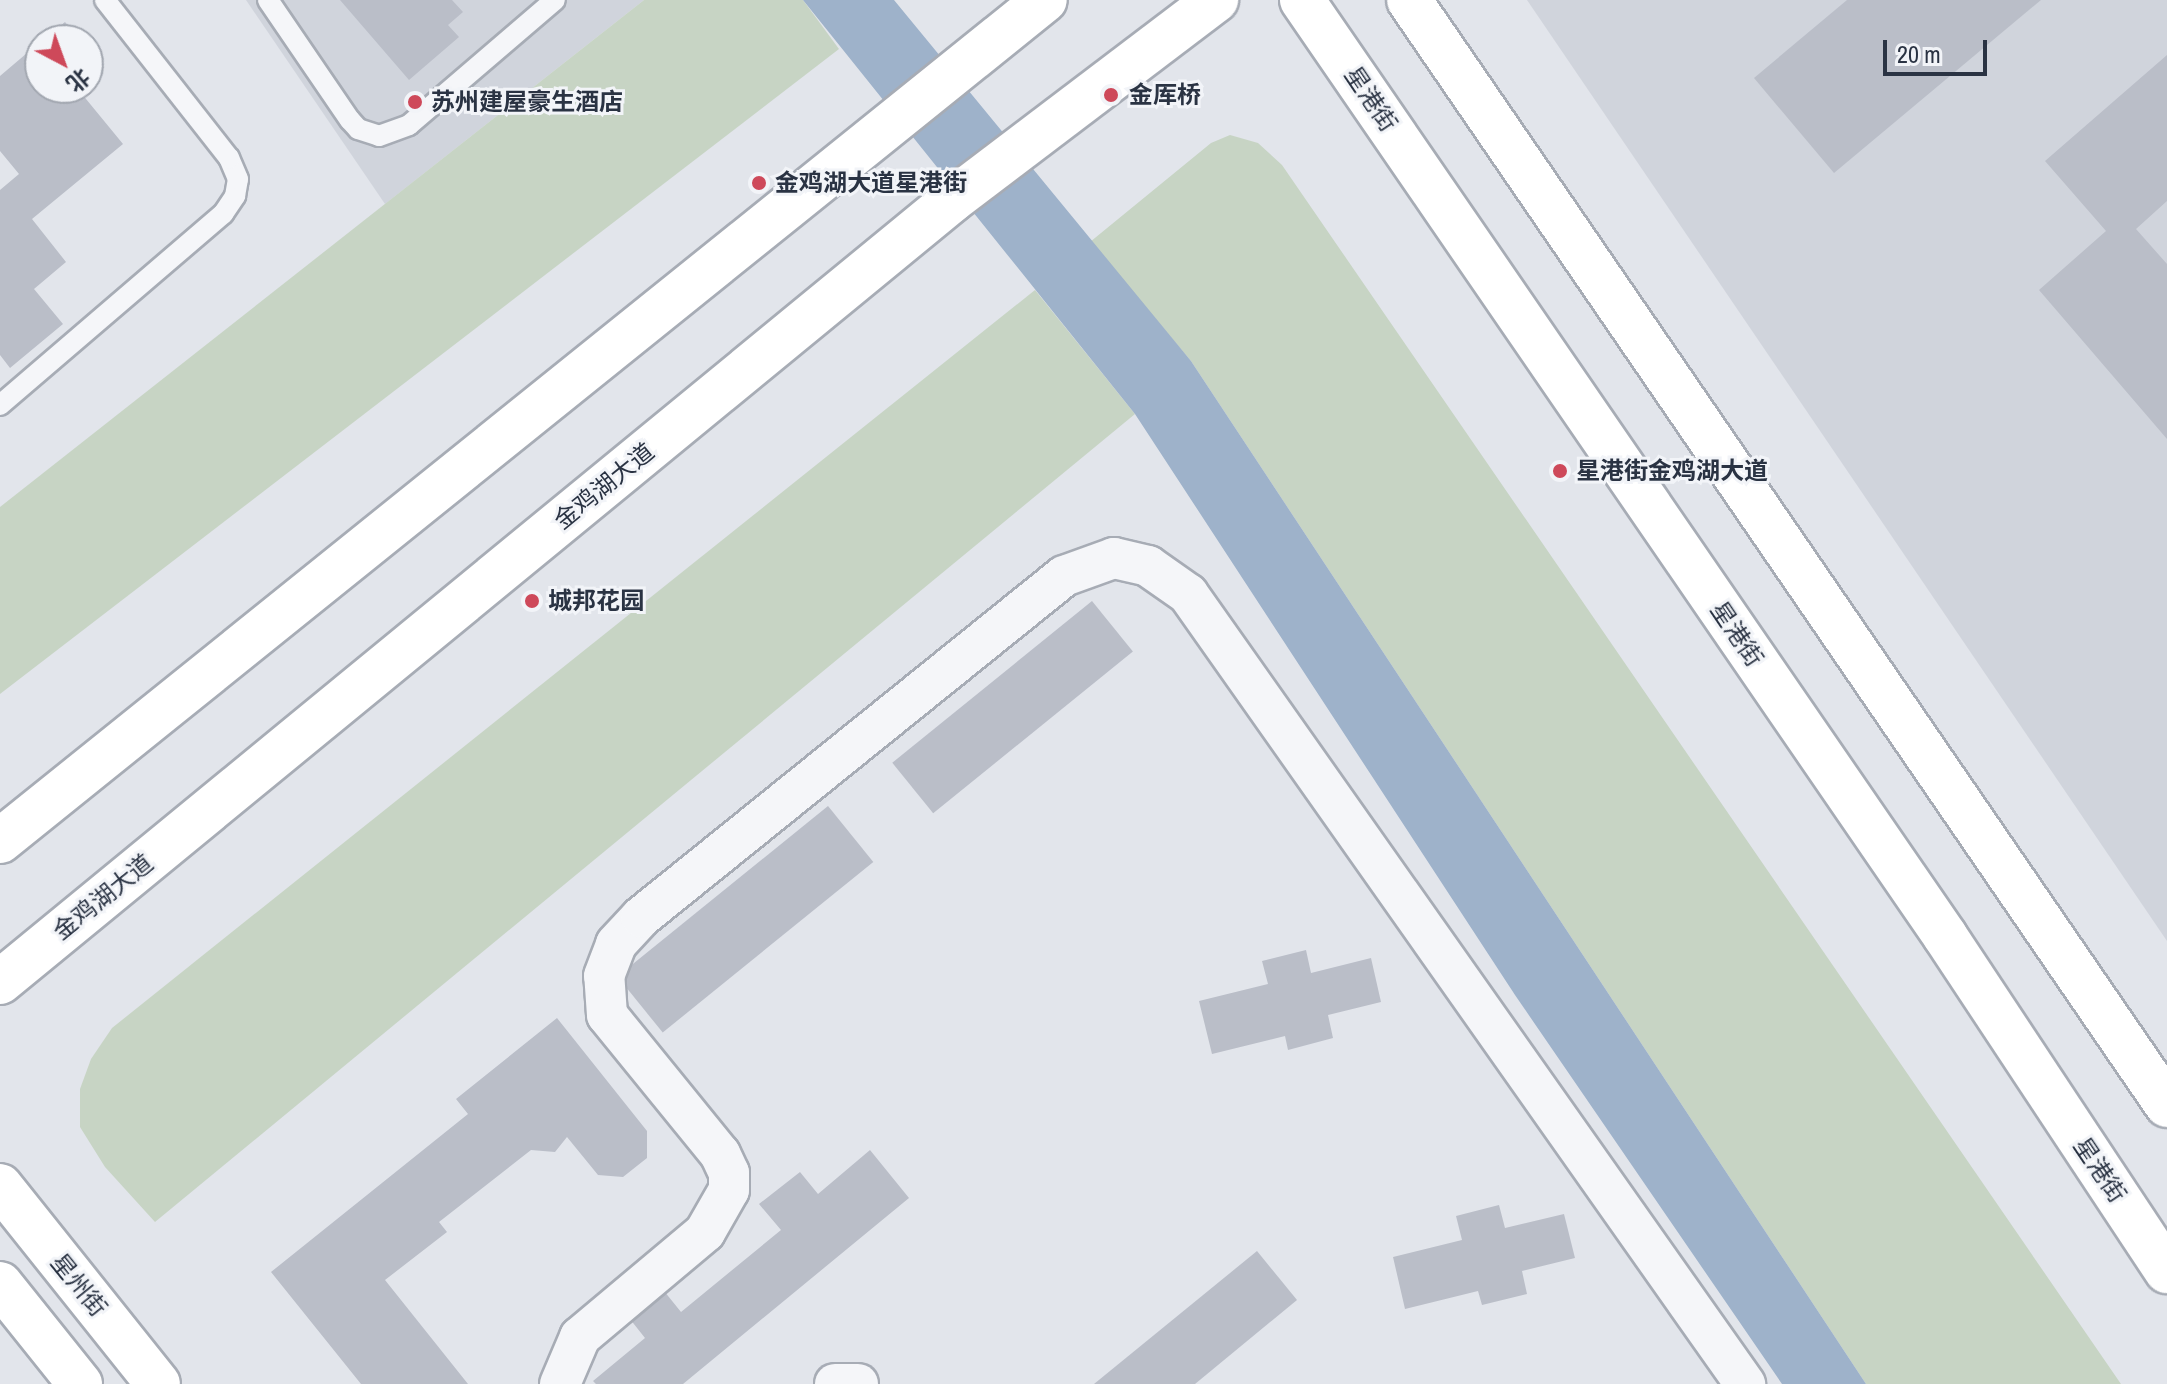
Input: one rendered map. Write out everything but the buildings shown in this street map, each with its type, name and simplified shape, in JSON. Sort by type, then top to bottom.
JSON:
[{"type":"main road","points":[[0,841],[1045,0]]},
{"type":"main road","name":"金鸡湖大道","points":[[0,982],[951,201],[1216,0]]},
{"type":"main road","name":"星港街","points":[[1302,0],[1945,936],[2167,1271]]},
{"type":"main road","points":[[1409,0],[2167,1105]]},
{"type":"main road","name":"星州街","points":[[0,1186],[158,1384]]},
{"type":"main road","points":[[0,1284],[80,1384]]},
{"type":"street","points":[[560,1384],[580,1337],[705,1232],[729,1190],[729,1173],[720,1154],[607,1015],[604,976],[616,944],[641,917],[1064,576],[1114,558],[1148,566],[1188,594],[1745,1384]]},
{"type":"street","points":[[835,1384],[858,1384]]},
{"type":"lane","points":[[0,405],[223,214],[235,196],[238,179],[229,158],[105,0]]},
{"type":"lane","points":[[268,0],[350,120],[358,129],[379,136],[409,125],[555,0]]},
{"type":"shaded area","name":"苏州建屋豪生酒店","points":[[246,0],[644,0],[385,204]]},
{"type":"shaded area","points":[[1527,0],[2167,0],[2167,941]]},
{"type":"green space","points":[[644,0],[803,0],[839,49],[0,694],[0,507]]},
{"type":"green space","points":[[1230,135],[1258,143],[1282,165],[2121,1384],[1866,1384],[1191,361],[1090,242],[1211,143]]},
{"type":"green space","points":[[1035,290],[1135,414],[155,1222],[105,1167],[80,1127],[80,1089],[91,1059],[112,1028]]},
{"type":"water","points":[[803,0],[894,0],[1191,361],[1866,1384],[1782,1384],[1515,995],[1135,414]]},
{"type":"place","name":"金厍桥","points":[[1111,95]]},
{"type":"place","name":"苏州建屋豪生酒店","points":[[415,102]]},
{"type":"place","name":"金鸡湖大道星港街","points":[[759,183]]},
{"type":"place","name":"星港街金鸡湖大道","points":[[1560,471]]},
{"type":"place","name":"城邦花园","points":[[532,601]]}]
